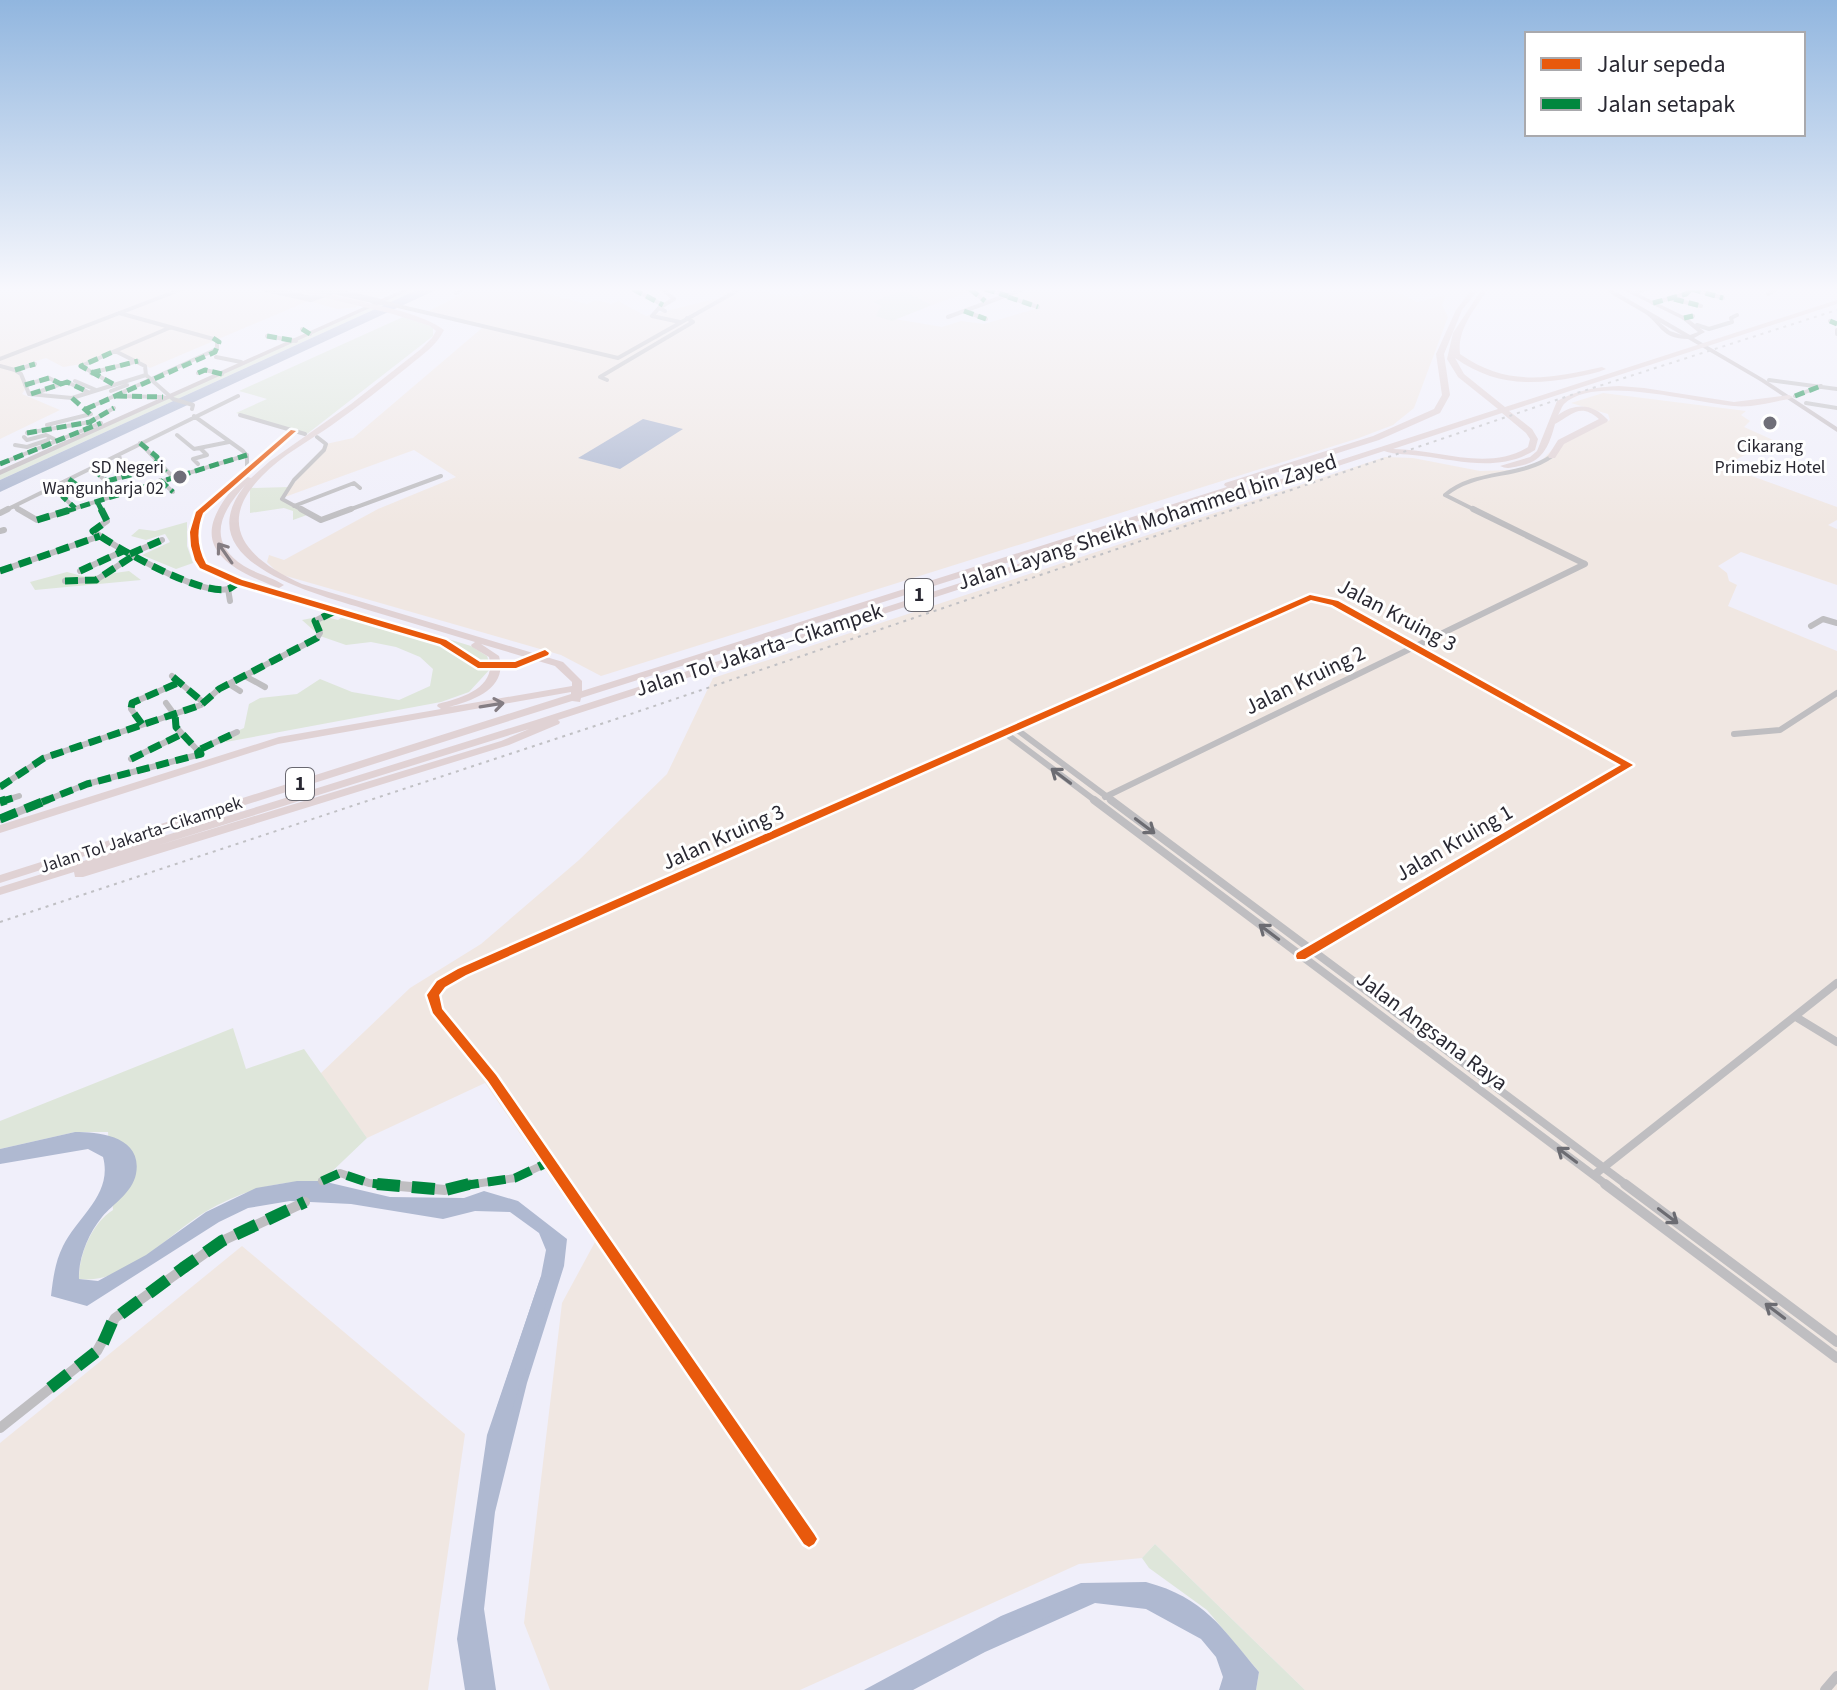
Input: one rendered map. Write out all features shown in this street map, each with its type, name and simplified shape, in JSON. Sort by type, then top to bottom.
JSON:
[{"type":"highway","points":[[79,874],[206,838],[538,732],[561,718],[573,705],[578,687],[574,675],[538,655],[299,586],[250,559],[234,530],[239,499],[268,467],[395,368]]},
{"type":"highway","points":[[277,741],[563,693],[1376,438],[1437,411],[1446,395],[1441,368]]},
{"type":"highway","points":[[1444,428],[1439,440],[1452,451],[1476,458],[1500,458],[1521,452],[1529,444],[1526,432],[1516,421],[1452,376],[1447,368]]},
{"type":"highway","points":[[1456,368],[1485,397]]},
{"type":"highway","points":[[1479,368],[1495,376],[1534,381],[1564,379],[1602,369]]},
{"type":"highway","name":"Jalan Tol Jakarta–Cikampek","points":[[0,885],[1606,368]]},
{"type":"highway","name":"Jalan Layang Sheikh Mohammed bin Zayed","points":[[1353,450],[1616,368]]},
{"type":"highway","name":"Jalan Layang Sheikh Mohammed bin Zayed","points":[[0,885],[1621,368]]},
{"type":"highway","name":"Jalan Tol Jakarta–Cikampek","points":[[0,885],[555,717],[1627,368]]},
{"type":"highway","points":[[1372,455],[1406,453],[1471,466],[1517,465],[1538,457],[1547,445],[1560,403],[1590,390],[1624,390],[1735,404],[1792,396]]},
{"type":"highway","points":[[1552,456],[1561,442],[1604,420],[1597,412],[1575,408],[1564,411],[1554,425]]},
{"type":"highway","points":[[0,899],[1372,455],[1402,450],[1482,460],[1513,458],[1527,452],[1534,441],[1516,421]]},
{"type":"highway","points":[[0,829],[296,734],[453,704],[483,689],[497,667],[491,652],[474,644],[268,581],[225,559],[216,533],[217,520],[227,500],[245,479],[310,435]]},
{"type":"main road","points":[[220,373],[230,368]]},
{"type":"main road","points":[[2,467],[168,398],[231,368]]},
{"type":"main road","points":[[1746,368],[1837,427]]},
{"type":"main road","points":[[1747,368],[1792,396]]},
{"type":"main road","points":[[2,467],[100,423],[168,398]]},
{"type":"street","points":[[7,368],[28,368]]},
{"type":"street","points":[[85,368],[113,384]]},
{"type":"street","points":[[91,373],[111,368]]},
{"type":"street","points":[[146,368],[149,377],[168,398]]},
{"type":"street","points":[[111,391],[173,368]]},
{"type":"street","points":[[607,380],[600,377],[615,368]]},
{"type":"street","points":[[15,370],[31,394]]},
{"type":"street","points":[[198,373],[220,373]]},
{"type":"street","points":[[31,394],[72,398],[113,384],[149,377]]},
{"type":"street","points":[[40,430],[38,427],[88,412],[149,377]]},
{"type":"street","points":[[25,385],[49,378],[61,384]]},
{"type":"street","points":[[1769,380],[1835,387]]},
{"type":"street","points":[[75,381],[96,390]]},
{"type":"street","points":[[31,394],[67,382],[88,392]]},
{"type":"street","points":[[1792,396],[1821,386]]},
{"type":"street","points":[[117,396],[134,401],[152,395],[190,406],[194,418],[247,455]]},
{"type":"street","points":[[0,513],[238,396]]},
{"type":"street","points":[[72,398],[100,423]]},
{"type":"street","points":[[15,445],[27,447],[55,440],[100,423],[115,407],[101,403]]},
{"type":"street","points":[[1803,403],[1837,408]]},
{"type":"street","points":[[240,415],[310,435],[326,444],[324,450],[294,480],[282,499],[321,520],[441,476]]},
{"type":"street","points":[[55,440],[46,435],[27,440],[25,435],[40,430],[100,423]]},
{"type":"street","points":[[293,431],[206,505],[194,529],[194,547],[203,566],[239,582],[443,642],[484,667],[516,665],[538,655]]},
{"type":"street","points":[[223,436],[233,433]]},
{"type":"street","points":[[45,448],[62,435]]},
{"type":"street","points":[[177,435],[194,449],[229,442]]},
{"type":"street","points":[[140,443],[157,457],[152,459],[172,476]]},
{"type":"street","points":[[198,464],[193,459],[207,455],[200,448]]},
{"type":"street","points":[[119,455],[121,463],[126,464]]},
{"type":"street","points":[[247,455],[247,467]]},
{"type":"street","points":[[15,507],[37,520],[247,455]]},
{"type":"street","points":[[0,456],[2,467]]},
{"type":"street","name":"Jalan Kruing 2","points":[[1096,802],[1585,564],[1445,495],[1483,477],[1542,464],[1552,456]]},
{"type":"street","points":[[107,481],[161,467]]},
{"type":"street","points":[[93,469],[119,494]]},
{"type":"street","points":[[69,479],[81,488],[63,497],[75,508]]},
{"type":"street","points":[[160,480],[173,492]]},
{"type":"street","points":[[294,506],[354,483],[360,488]]},
{"type":"street","points":[[97,501],[107,521],[91,528],[127,553],[191,582],[228,589],[239,582]]},
{"type":"street","points":[[0,571],[100,536]]},
{"type":"street","points":[[80,571],[162,540]]},
{"type":"street","points":[[65,581],[80,583],[104,578],[137,546]]},
{"type":"street","points":[[228,589],[230,601]]},
{"type":"street","name":"Jalan Kruing 3","points":[[809,1539],[492,1078],[437,1010],[433,995],[441,984],[1310,597],[1331,601],[1628,765]]},
{"type":"street","points":[[0,787],[44,758],[204,703],[229,684],[317,638],[320,633],[315,621],[336,610]]},
{"type":"street","points":[[1811,626],[1823,619],[1837,623]]},
{"type":"street","points":[[172,676],[204,703]]},
{"type":"street","points":[[245,676],[265,687]]},
{"type":"street","points":[[142,724],[131,709],[132,703],[180,682]]},
{"type":"street","points":[[229,684],[240,691]]},
{"type":"street","points":[[1734,734],[1786,729],[1802,722],[1837,693]]},
{"type":"street","points":[[166,703],[182,734],[201,749]]},
{"type":"street","name":"Jalan Angsana Raya","points":[[1016,729],[1837,1342]]},
{"type":"street","points":[[201,749],[237,732]]},
{"type":"street","name":"Jalan Angsana Raya","points":[[1005,733],[1837,1358]]},
{"type":"street","points":[[131,759],[182,734]]},
{"type":"street","points":[[0,819],[87,784],[199,755],[203,752],[201,749]]},
{"type":"street","name":"Jalan Kruing 1","points":[[1301,956],[1628,765]]},
{"type":"street","points":[[0,802],[19,796]]},
{"type":"street","points":[[1594,1175],[1837,983]]},
{"type":"street","points":[[1796,1017],[1837,1042]]},
{"type":"street","points":[[322,1181],[334,1173],[369,1183],[445,1190],[475,1182],[513,1179],[549,1162]]},
{"type":"street","points":[[0,1428],[97,1351],[106,1341],[113,1320],[194,1260],[237,1233],[305,1202]]},
{"type":"street","points":[[1825,1690],[1837,1676]]},
{"type":"shaded area","points":[[0,368],[16,368],[26,388],[22,394],[60,410],[0,439]]},
{"type":"shaded area","points":[[234,368],[246,368],[0,480],[0,473]]},
{"type":"shaded area","points":[[290,368],[392,368],[307,434],[236,413],[267,399],[239,391]]},
{"type":"shaded area","points":[[435,368],[1429,368],[1414,408],[1393,425],[1359,438],[601,676],[561,655],[279,574],[267,562],[269,555],[284,560],[378,509],[456,477],[414,450],[282,498],[326,444],[353,438]]},
{"type":"shaded area","points":[[1603,393],[1746,411],[1741,415],[1750,421],[1744,427],[1773,440],[1724,466],[1837,507],[1837,520],[1828,525],[1837,529],[1837,585],[1741,552],[1718,566],[1727,573],[1729,581],[1737,585],[1728,606],[1837,651],[1837,1690],[1305,1690],[1155,1544],[1142,1558],[1079,1564],[800,1690],[550,1690],[524,1623],[562,1303],[595,1242],[485,1083],[367,1138],[320,1074],[410,988],[481,944],[579,860],[667,774],[713,678],[1385,457],[1413,458],[1480,471],[1513,470],[1538,464],[1559,443],[1610,420],[1608,414],[1571,403]]},
{"type":"shaded area","points":[[289,487],[282,499],[307,515],[293,520],[293,511],[284,508],[250,513],[250,488]]},
{"type":"shaded area","points":[[187,522],[187,546],[193,563],[176,569],[142,555],[170,542],[165,534],[146,540],[131,536],[139,529],[155,531]]},
{"type":"shaded area","points":[[129,571],[141,580],[35,590],[30,582],[67,572],[86,577]]},
{"type":"shaded area","points":[[353,610],[471,646],[487,656],[491,668],[469,692],[441,702],[226,742],[226,736],[244,728],[249,704],[260,698],[297,694],[320,679],[352,692],[399,700],[430,686],[433,669],[420,657],[396,647],[371,642],[346,645],[320,636],[302,620],[322,616],[338,620]]},
{"type":"shaded area","points":[[233,1028],[246,1069],[304,1049],[367,1138],[322,1181],[291,1182],[247,1192],[205,1212],[129,1267],[96,1279],[79,1279],[81,1260],[88,1241],[98,1223],[113,1210],[108,1132],[75,1132],[0,1149],[0,1121]]},
{"type":"shaded area","points":[[242,1246],[465,1434],[428,1690],[0,1690],[0,1443]]},
{"type":"shaded area","points":[[1155,1544],[1305,1690],[1256,1690],[1259,1672],[1207,1610],[1149,1568],[1142,1558]]},
{"type":"water","points":[[246,368],[268,368],[0,492],[0,480]]},
{"type":"water","points":[[643,419],[683,429],[620,469],[578,458]]},
{"type":"water","points":[[75,1132],[96,1133],[117,1139],[133,1151],[136,1161],[136,1174],[131,1187],[102,1217],[88,1239],[80,1263],[79,1279],[98,1281],[146,1255],[206,1212],[256,1188],[297,1181],[322,1181],[390,1197],[464,1198],[484,1191],[518,1201],[567,1239],[564,1266],[527,1383],[495,1512],[484,1609],[496,1690],[465,1690],[457,1639],[487,1435],[541,1276],[546,1250],[539,1233],[510,1212],[475,1211],[443,1219],[351,1204],[290,1201],[248,1208],[219,1222],[87,1306],[51,1296],[56,1264],[63,1246],[99,1194],[105,1170],[103,1157],[88,1149],[0,1164],[0,1149]]},
{"type":"water","points":[[1146,1582],[1183,1596],[1210,1616],[1259,1672],[1256,1690],[1219,1690],[1223,1677],[1216,1657],[1201,1639],[1146,1609],[1095,1603],[985,1652],[913,1690],[864,1690],[1001,1616],[1081,1583]]},
{"type":"waterway","points":[[217,386],[258,368]]},
{"type":"waterway","points":[[503,1413],[546,1282]]},
{"type":"waterway","points":[[1015,1621],[1062,1603]]},
{"type":"railway","points":[[0,922],[616,719],[1656,368]]},
{"type":"marked path","points":[[15,370],[22,368]]},
{"type":"marked path","points":[[84,368],[113,384]]},
{"type":"marked path","points":[[91,373],[111,368]]},
{"type":"marked path","points":[[86,409],[179,368]]},
{"type":"marked path","points":[[198,373],[205,370],[222,374]]},
{"type":"marked path","points":[[25,385],[49,378],[61,384],[31,394]]},
{"type":"marked path","points":[[61,384],[67,382],[88,392]]},
{"type":"marked path","points":[[1795,396],[1821,386]]},
{"type":"marked path","points":[[117,396],[163,397]]},
{"type":"marked path","points":[[72,398],[90,414]]},
{"type":"marked path","points":[[27,433],[90,422],[114,408]]},
{"type":"marked path","points":[[0,464],[101,423]]},
{"type":"marked path","points":[[140,443],[157,457],[152,459],[166,472]]},
{"type":"marked path","points":[[37,520],[247,455]]},
{"type":"marked path","points":[[107,481],[161,467]]},
{"type":"marked path","points":[[93,469],[114,488]]},
{"type":"marked path","points":[[69,479],[81,488],[63,497],[75,508]]},
{"type":"marked path","points":[[160,480],[173,492]]},
{"type":"marked path","points":[[97,501],[107,521],[93,531],[120,549],[197,583],[228,589],[239,582]]},
{"type":"marked path","points":[[0,571],[100,536]]},
{"type":"marked path","points":[[130,554],[162,540]]},
{"type":"marked path","points":[[80,571],[123,551]]},
{"type":"marked path","points":[[65,581],[78,583],[96,580],[133,556]]},
{"type":"marked path","points":[[0,787],[44,758],[201,705],[219,689],[317,638],[320,633],[315,621],[335,611]]},
{"type":"marked path","points":[[173,677],[204,703]]},
{"type":"marked path","points":[[142,724],[131,709],[132,703],[180,682]]},
{"type":"marked path","points":[[0,819],[87,784],[201,754],[176,727],[175,714]]},
{"type":"marked path","points":[[201,749],[237,732]]},
{"type":"marked path","points":[[131,759],[182,734]]},
{"type":"marked path","points":[[0,802],[19,796]]},
{"type":"marked path","points":[[322,1181],[340,1173],[369,1183],[445,1190],[475,1182],[515,1178],[549,1162]]},
{"type":"marked path","points":[[50,1388],[101,1348],[113,1320],[183,1268],[222,1241],[305,1202]]},
{"type":"cycle path","points":[[293,431],[200,512],[194,539],[203,566],[239,582],[443,642],[478,665],[516,665],[545,653]]},
{"type":"cycle path","points":[[809,1539],[492,1078],[437,1010],[433,995],[441,984],[462,972],[1310,597],[1335,603],[1628,765],[1301,956]]},
{"type":"place","name":"Cikarang Primebiz Hotel","points":[[1770,423]]},
{"type":"place","name":"SD Negeri Wangunharja 02","points":[[180,477]]}]
